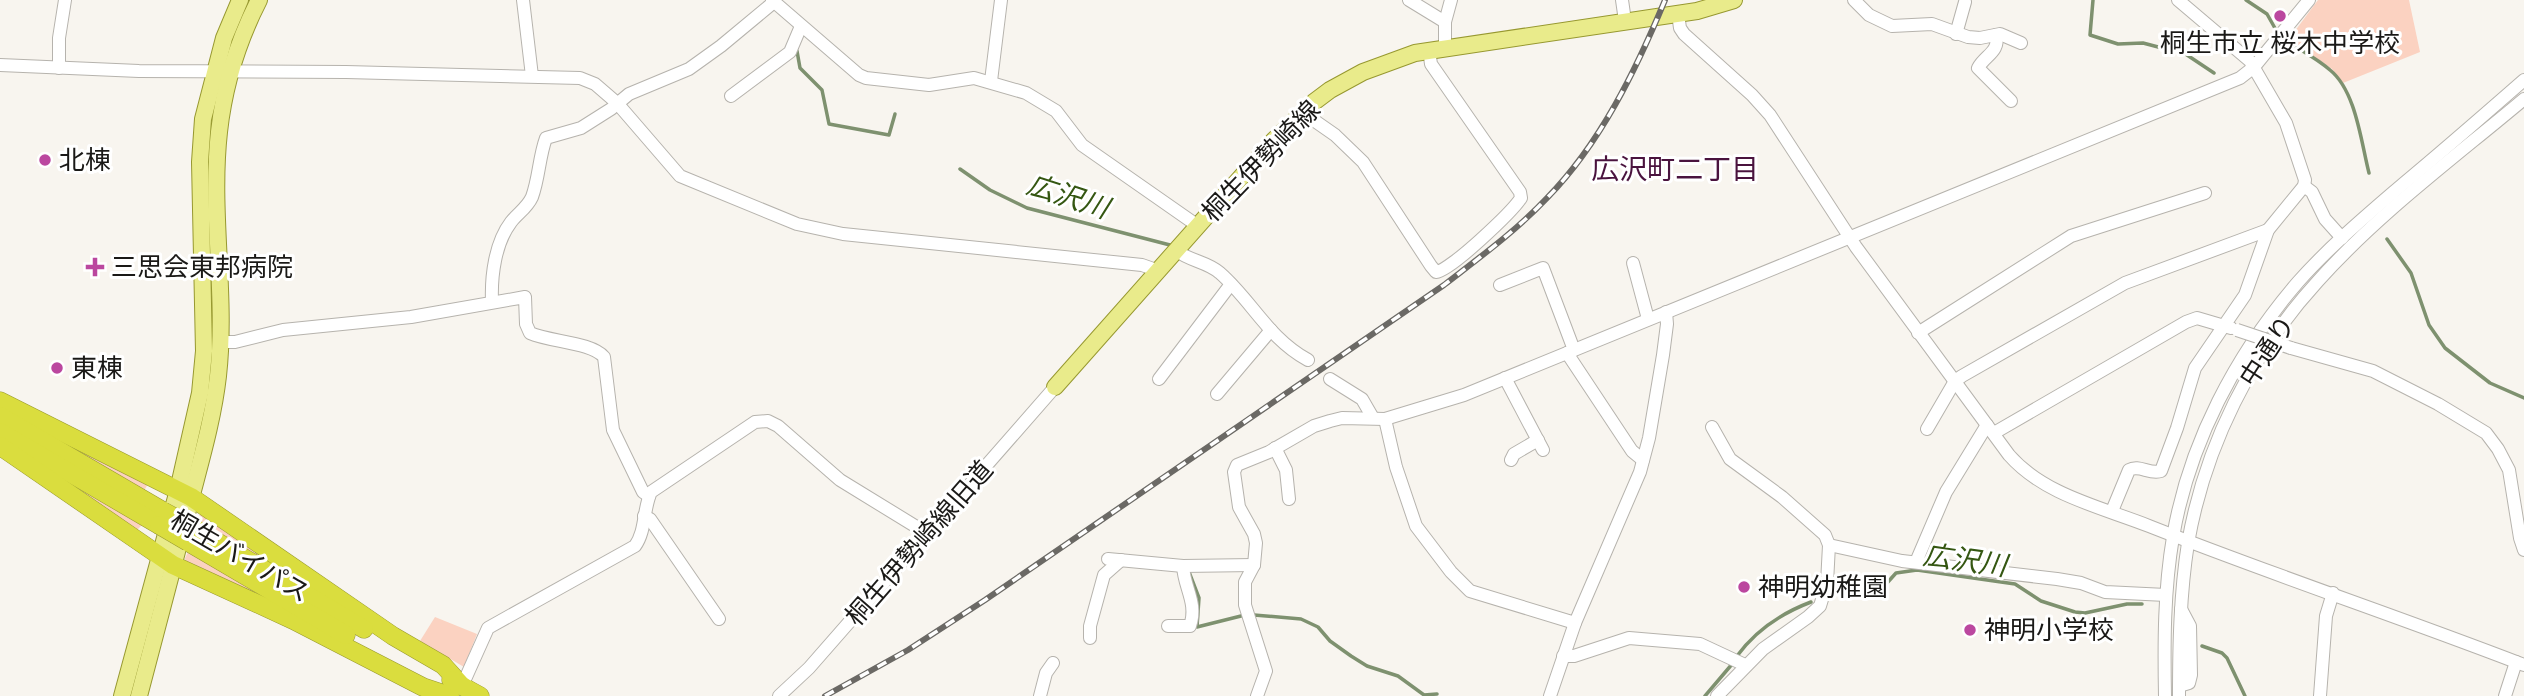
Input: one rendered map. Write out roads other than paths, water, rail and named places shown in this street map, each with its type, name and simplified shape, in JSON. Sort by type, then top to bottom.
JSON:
[{"type":"highway","points":[[0,401],[184,493],[393,636],[443,665],[454,693]]},
{"type":"highway","name":"桐生バイパス","points":[[0,416],[161,518],[454,693],[480,696]]},
{"type":"highway","name":"桐生バイパス","points":[[0,432],[161,518]]},
{"type":"highway","points":[[0,446],[166,561],[293,620],[423,687],[454,693]]},
{"type":"main road","points":[[184,493],[203,371],[205,285],[200,162],[203,118],[224,38],[240,0]]},
{"type":"main road","points":[[122,696],[216,395],[220,342],[217,161],[221,115],[240,42],[259,0]]},
{"type":"main road","name":"桐生伊勢崎線","points":[[1055,387],[1274,140],[1302,112],[1330,90],[1363,72],[1406,56],[1437,49],[1678,14],[1715,7],[1734,0]]},
{"type":"main road","points":[[139,696],[166,561]]},
{"type":"street","points":[[59,68],[65,0]]},
{"type":"street","points":[[523,0],[532,76]]},
{"type":"street","points":[[991,81],[1001,0]]},
{"type":"street","points":[[1409,0],[1445,22]]},
{"type":"street","points":[[1302,112],[1335,135],[1363,162],[1436,272],[1442,271],[1466,253],[1521,198],[1520,192],[1431,64],[1451,0]]},
{"type":"street","points":[[1622,0],[1625,21]]},
{"type":"street","points":[[1854,0],[1869,15],[1886,24],[1903,26],[1933,23],[1956,34],[1980,38],[2004,35],[2021,43]]},
{"type":"street","points":[[2112,511],[2129,470],[2135,467],[2161,471],[2195,368],[2231,328],[2268,230],[2304,186],[2305,177],[2286,123],[2254,67],[2245,55],[2178,0]]},
{"type":"street","points":[[1256,696],[1266,671],[1245,605],[1245,582],[1254,565],[1256,543],[1239,507],[1235,468],[1240,463],[1275,448],[1314,426],[1330,421],[1342,418],[1379,418],[1464,395],[2228,83],[2254,67],[2309,0]]},
{"type":"street","points":[[492,301],[498,250],[505,231],[525,209],[532,195],[546,138],[580,128],[629,94],[663,82],[701,62],[776,2],[859,75],[866,78],[923,85],[974,78],[1026,93],[1056,111],[1082,145],[1198,226]]},
{"type":"street","points":[[1956,34],[1965,2]]},
{"type":"street","points":[[1678,14],[1684,34],[1752,95],[1770,115],[1850,238],[1918,333],[2021,468],[2056,491],[2520,663],[2505,696]]},
{"type":"street","points":[[732,96],[790,52],[801,26]]},
{"type":"street","points":[[1996,35],[1995,50],[1978,68],[2011,101]]},
{"type":"street","points":[[0,65],[585,79],[617,103],[680,176],[797,223],[843,234],[1142,265],[1159,271]]},
{"type":"street","name":"中通り","points":[[2165,696],[2166,595],[2173,535],[2196,453],[2212,414],[2241,361],[2299,281],[2342,238],[2524,80]]},
{"type":"street","name":"中通り","points":[[2179,691],[2181,609],[2189,542],[2204,479],[2228,417],[2253,366],[2291,313],[2329,269],[2524,99]]},
{"type":"street","points":[[2304,186],[2312,192],[2325,219],[2342,238]]},
{"type":"street","points":[[1918,333],[2071,236],[2205,193]]},
{"type":"street","points":[[1927,429],[1955,381],[2124,283],[2268,230]]},
{"type":"street","points":[[1177,251],[1215,269],[1271,330],[1308,360]]},
{"type":"street","points":[[1633,263],[1648,319]]},
{"type":"street","points":[[1500,285],[1543,268],[1571,351],[1632,451],[1643,460]]},
{"type":"street","points":[[1159,380],[1231,284]]},
{"type":"street","points":[[220,342],[283,330],[411,317],[525,297],[530,332],[563,343],[595,349],[604,357],[613,430],[643,492],[649,496]]},
{"type":"street","points":[[1550,696],[1575,623],[1634,490],[1643,460],[1662,355],[1667,324],[1666,312]]},
{"type":"street","points":[[1916,562],[1946,492],[1990,429],[2186,321],[2197,318],[2373,371],[2438,404],[2486,433],[2509,470],[2519,538],[2524,550]]},
{"type":"street","points":[[1217,394],[1271,330]]},
{"type":"street","points":[[1330,379],[1362,399],[1379,418],[1416,526],[1451,572],[1470,591],[1575,623]]},
{"type":"street","points":[[1505,379],[1540,445],[1514,454],[1511,460]]},
{"type":"street","name":"桐生伊勢崎線旧道","points":[[779,696],[809,668],[1055,387]]},
{"type":"street","points":[[454,693],[488,628],[635,546],[641,534],[649,496],[658,486],[755,422],[768,421],[778,426],[840,480],[928,534]]},
{"type":"street","points":[[1712,428],[1730,459],[1783,496],[1825,535],[1829,545],[1827,583],[1820,606],[1763,649],[1737,661],[1717,696]]},
{"type":"street","points":[[1275,448],[1286,470],[1289,499]]},
{"type":"street","points":[[644,516],[650,519],[719,619]]},
{"type":"street","points":[[1829,545],[1884,558],[2081,583],[2105,592],[2166,595]]},
{"type":"street","points":[[1090,638],[1090,626],[1104,575],[1115,560],[1183,566],[1254,565]]},
{"type":"street","points":[[1168,626],[1190,626],[1193,619],[1194,604],[1183,576],[1183,566]]},
{"type":"street","points":[[2320,696],[2326,616],[2333,593]]},
{"type":"street","points":[[1563,656],[1574,656],[1629,638],[1700,644],[1737,661]]},
{"type":"street","points":[[1040,696],[1046,673],[1053,663]]},
{"type":"waterway","points":[[2093,0],[2090,35],[2118,44],[2143,43],[2178,49],[2214,73]]},
{"type":"waterway","points":[[2246,0],[2267,14],[2276,30]]},
{"type":"waterway","points":[[2288,42],[2325,66],[2339,79],[2352,104],[2369,173]]},
{"type":"waterway","points":[[797,51],[800,68],[822,90],[829,124],[889,135],[895,114]]},
{"type":"waterway","name":"広沢川","points":[[960,169],[990,190],[1027,208],[1170,245]]},
{"type":"waterway","points":[[2387,239],[2411,273],[2429,325],[2445,348],[2490,383],[2524,398]]},
{"type":"waterway","name":"広沢川","points":[[1832,596],[1852,585],[1873,594],[1878,593],[1896,573],[1917,570],[2015,584],[2041,601],[2075,612],[2085,613],[2127,604],[2142,604]]},
{"type":"waterway","points":[[1189,572],[1199,598],[1197,627],[1245,615]]},
{"type":"waterway","name":"広沢川","points":[[1737,656],[1752,638],[1770,623],[1811,602]]},
{"type":"waterway","points":[[1254,615],[1301,619],[1318,627],[1330,641],[1367,666],[1398,676],[1424,695],[1437,694]]},
{"type":"waterway","name":"広沢川","points":[[2202,646],[2222,653],[2227,658],[2245,696]]},
{"type":"waterway","name":"広沢川","points":[[1705,696],[1733,663]]},
{"type":"railway","points":[[825,696],[908,650],[985,600],[1444,285],[1523,222],[1566,177],[1600,130],[1629,79],[1665,0]]},
{"type":"place","name":"桐生市立 桜木中学校","points":[[2280,16]]},
{"type":"place","name":"北棟","points":[[45,160]]},
{"type":"place","name":"三思会東邦病院","points":[[95,267]]},
{"type":"place","name":"東棟","points":[[57,368]]},
{"type":"place","name":"神明幼稚園","points":[[1744,587]]},
{"type":"place","name":"神明小学校","points":[[1970,630]]},
{"type":"district","name":"広沢町二丁目","points":[[1675,169]]}]
